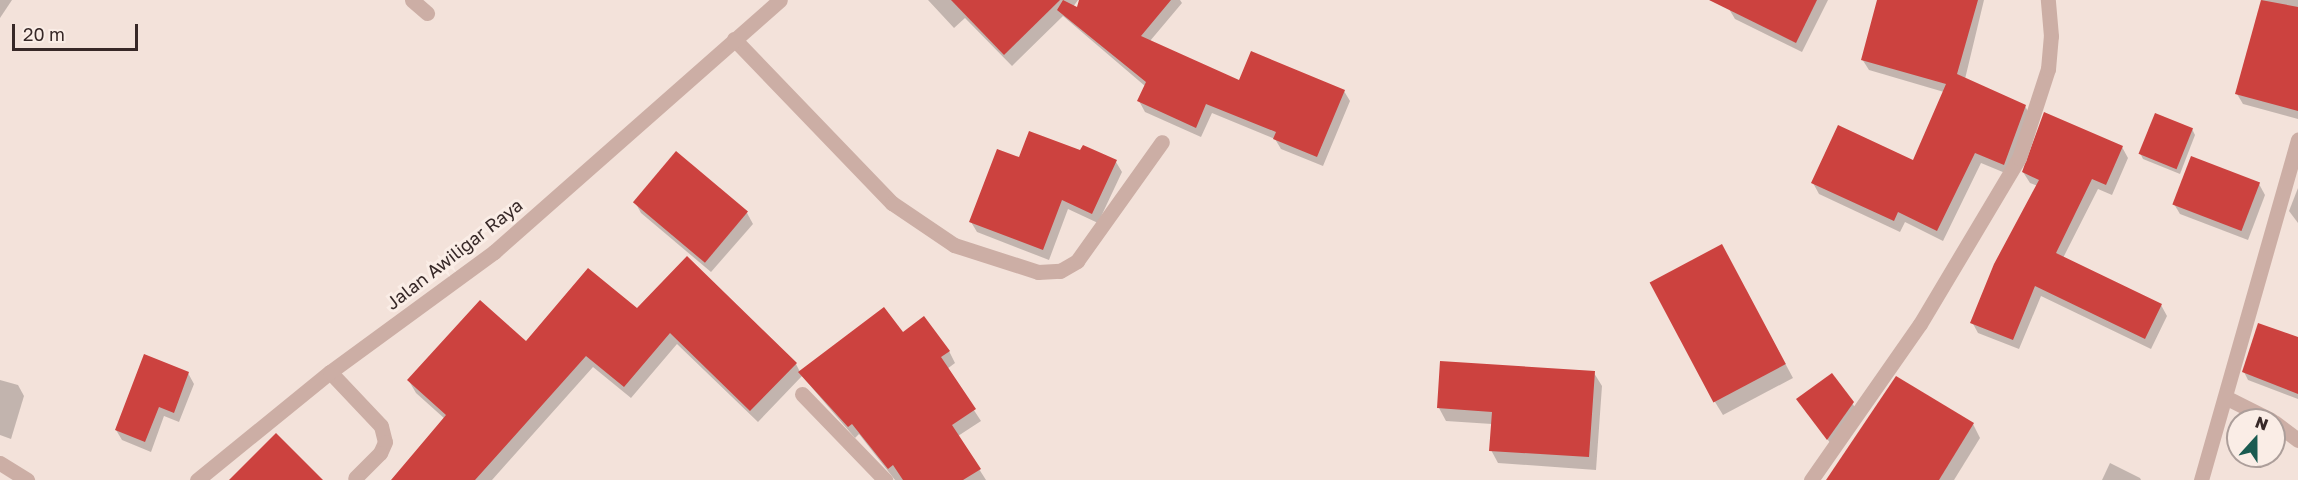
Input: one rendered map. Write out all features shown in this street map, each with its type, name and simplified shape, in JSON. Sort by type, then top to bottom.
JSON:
[{"type":"street","points":[[412,0],[427,13]]},
{"type":"street","name":"Jalan Awiligar Raya","points":[[197,480],[330,372],[494,252],[780,0]]},
{"type":"street","points":[[1811,480],[1920,324],[2019,158],[2048,69],[2052,36],[2048,0]]},
{"type":"street","points":[[734,39],[892,203],[954,245],[1038,272],[1060,271],[1077,261],[1162,142]]},
{"type":"street","points":[[2201,480],[2227,398],[2298,140]]},
{"type":"street","points":[[330,372],[381,426],[385,442],[380,453],[355,478]]},
{"type":"street","points":[[802,394],[885,480]]},
{"type":"street","points":[[2227,398],[2247,408]]},
{"type":"street","points":[[0,463],[27,480]]},
{"type":"building","points":[[951,0],[1060,0],[1004,55]]},
{"type":"building","points":[[1063,0],[1077,7],[1079,0],[1171,0],[1141,36],[1239,80],[1251,51],[1345,90],[1317,157],[1273,139],[1276,132],[1206,104],[1196,128],[1137,101],[1146,82],[1057,10]]},
{"type":"building","points":[[1709,0],[1817,0],[1796,43]]},
{"type":"building","points":[[1877,0],[1978,0],[1957,74],[2026,105],[2004,165],[1975,153],[1937,231],[1898,212],[1894,221],[1811,183],[1838,125],[1913,160],[1946,84],[1861,60]]},
{"type":"building","points":[[2261,0],[2298,7],[2298,111],[2235,94]]},
{"type":"building","points":[[2044,112],[2123,146],[2106,185],[2092,179],[2056,253],[2162,304],[2145,339],[2035,286],[2013,340],[1970,323],[1994,264],[2039,180],[2022,172]]},
{"type":"building","points":[[2155,113],[2193,128],[2177,169],[2139,154]]},
{"type":"building","points":[[1029,131],[1080,150],[1083,145],[1117,160],[1092,214],[1062,200],[1043,250],[969,222],[997,149],[1019,157]]},
{"type":"building","points":[[676,151],[748,211],[705,263],[633,202]]},
{"type":"building","points":[[2191,156],[2260,183],[2241,231],[2172,205]]},
{"type":"building","points":[[1722,244],[1786,364],[1713,403],[1650,282]]},
{"type":"building","points":[[687,256],[797,363],[750,411],[670,333],[624,387],[586,356],[475,480],[391,480],[446,415],[407,380],[480,300],[526,341],[588,268],[637,308]]},
{"type":"building","points":[[884,307],[903,332],[924,316],[950,351],[941,357],[976,409],[952,425],[981,469],[963,480],[903,480],[893,465],[888,469],[852,424],[848,427],[798,372]]},
{"type":"building","points":[[2258,323],[2298,337],[2298,394],[2242,372]]},
{"type":"building","points":[[144,354],[189,372],[174,413],[159,407],[145,442],[115,430]]},
{"type":"building","points":[[1440,361],[1595,371],[1589,457],[1489,451],[1492,412],[1437,408]]},
{"type":"building","points":[[1832,373],[1854,402],[1827,440],[1796,399]]},
{"type":"building","points":[[1896,376],[1974,423],[1939,480],[1826,480]]},
{"type":"building","points":[[276,433],[323,480],[229,480]]}]
